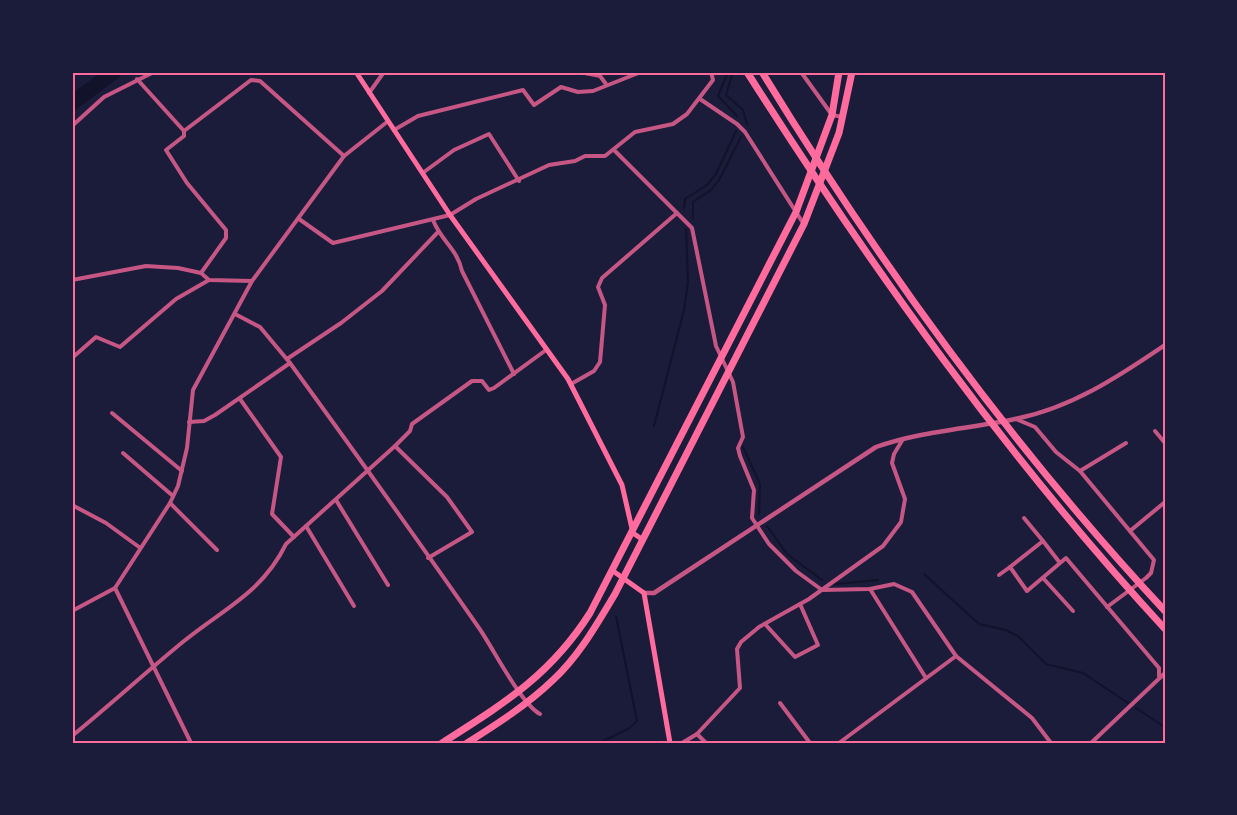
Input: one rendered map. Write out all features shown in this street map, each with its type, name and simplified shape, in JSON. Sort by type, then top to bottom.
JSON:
[{"type":"highway","points":[[747,72],[831,204],[998,435],[1127,588],[1165,629]]},
{"type":"highway","points":[[762,72],[837,191],[993,408],[1136,580],[1165,611]]},
{"type":"highway","points":[[442,743],[520,691],[549,666],[573,639],[633,533],[796,212],[832,115],[839,72]]},
{"type":"highway","points":[[467,743],[528,702],[555,679],[585,644],[624,578],[804,224],[830,161],[844,117],[852,72]]},
{"type":"main road","points":[[356,72],[387,122],[424,172],[450,215],[571,384],[622,486],[633,533],[643,540]]},
{"type":"main road","points":[[613,571],[644,593],[670,743]]},
{"type":"street","points":[[72,126],[104,97],[154,72]]},
{"type":"street","points":[[369,93],[384,72]]},
{"type":"street","points":[[580,72],[599,74],[606,84]]},
{"type":"street","points":[[394,131],[418,116],[494,99],[510,92],[523,90],[534,105],[561,87],[578,92],[593,91],[641,72]]},
{"type":"street","points":[[299,219],[333,243],[450,215],[476,199],[519,181],[549,165],[575,161],[585,156],[605,156],[615,151],[635,132],[673,124],[687,114],[700,99],[713,80],[711,72]]},
{"type":"street","points":[[801,72],[832,115],[844,117]]},
{"type":"street","points":[[137,79],[184,131]]},
{"type":"street","points":[[201,273],[226,238],[226,230],[187,183],[166,150],[184,136],[184,131],[251,80],[260,81],[344,156]]},
{"type":"street","points":[[700,99],[745,132],[804,224]]},
{"type":"street","points":[[72,611],[115,588],[170,503],[182,471],[193,390],[252,281],[344,156],[387,122]]},
{"type":"street","points":[[424,172],[454,150],[489,134],[519,181]]},
{"type":"street","points":[[615,151],[692,228],[716,346],[733,382],[743,436],[738,448],[754,490],[752,512],[756,525],[782,559],[822,590],[870,589],[894,584],[912,592],[956,656],[1032,718],[1051,743]]},
{"type":"street","points":[[571,384],[594,371],[600,362],[605,305],[598,287],[602,278],[677,213]]},
{"type":"street","points":[[433,220],[438,232],[458,254],[462,271],[514,374]]},
{"type":"street","points":[[189,422],[204,421],[240,399],[341,323],[382,291],[438,232]]},
{"type":"street","points":[[72,280],[146,266],[178,268],[201,273],[209,280]]},
{"type":"street","points":[[72,358],[96,337],[120,347],[176,299],[209,280],[252,281]]},
{"type":"street","points":[[235,314],[260,327],[289,361],[480,629],[520,691],[540,714]]},
{"type":"street","points":[[644,593],[654,592],[876,447],[904,437],[1016,419],[1080,397],[1104,386],[1165,345]]},
{"type":"street","points":[[72,736],[262,580],[277,563],[286,544],[395,446],[410,431],[412,424],[472,381],[482,381],[489,390],[546,350]]},
{"type":"street","points":[[240,399],[281,457],[272,514],[294,537]]},
{"type":"street","points":[[112,414],[182,471]]},
{"type":"street","points":[[1016,419],[1035,427],[1056,452],[1080,471],[1154,560],[1151,573],[1107,607]]},
{"type":"street","points":[[1155,431],[1165,443]]},
{"type":"street","points":[[682,743],[697,734],[740,688],[737,649],[741,642],[765,624],[822,590],[883,546],[901,522],[906,499],[892,463],[894,454],[904,437]]},
{"type":"street","points":[[1080,471],[1126,442]]},
{"type":"street","points":[[395,446],[434,482],[472,532],[429,558]]},
{"type":"street","points":[[123,453],[173,496]]},
{"type":"street","points":[[336,500],[388,585]]},
{"type":"street","points":[[1130,531],[1165,502]]},
{"type":"street","points":[[170,503],[217,550]]},
{"type":"street","points":[[72,505],[106,523],[140,547]]},
{"type":"street","points":[[1024,518],[1060,563]]},
{"type":"street","points":[[306,526],[354,606]]},
{"type":"street","points":[[999,575],[1043,541]]},
{"type":"street","points":[[1010,567],[1027,591],[1066,558],[1159,668],[1159,676]]},
{"type":"street","points":[[1043,578],[1073,611]]},
{"type":"street","points":[[115,588],[191,743]]},
{"type":"street","points":[[870,589],[926,678]]},
{"type":"street","points":[[765,624],[795,657],[818,645],[800,604]]},
{"type":"street","points":[[839,743],[956,656]]},
{"type":"street","points":[[1091,743],[1159,676],[1165,673]]},
{"type":"street","points":[[780,703],[810,743]]},
{"type":"street","points":[[697,734],[706,743]]},
{"type":"waterway","points":[[72,103],[114,72]]},
{"type":"waterway","points":[[728,72],[718,96],[737,116]]},
{"type":"waterway","points":[[733,72],[726,95],[743,110],[747,124]]},
{"type":"waterway","points":[[684,208],[685,199],[707,185],[716,174],[736,131]]},
{"type":"waterway","points":[[693,219],[693,202],[711,190],[719,180],[741,137]]},
{"type":"waterway","points":[[654,426],[684,310],[688,282],[686,229]]},
{"type":"waterway","points":[[743,447],[760,484],[759,514]]},
{"type":"waterway","points":[[767,526],[787,554],[822,580]]},
{"type":"waterway","points":[[924,574],[979,624],[1006,630],[1018,636],[1046,664],[1083,673],[1128,703]]},
{"type":"waterway","points":[[835,584],[878,580]]},
{"type":"waterway","points":[[599,743],[628,729],[637,721],[616,616]]},
{"type":"waterway","points":[[1136,708],[1165,727]]}]
